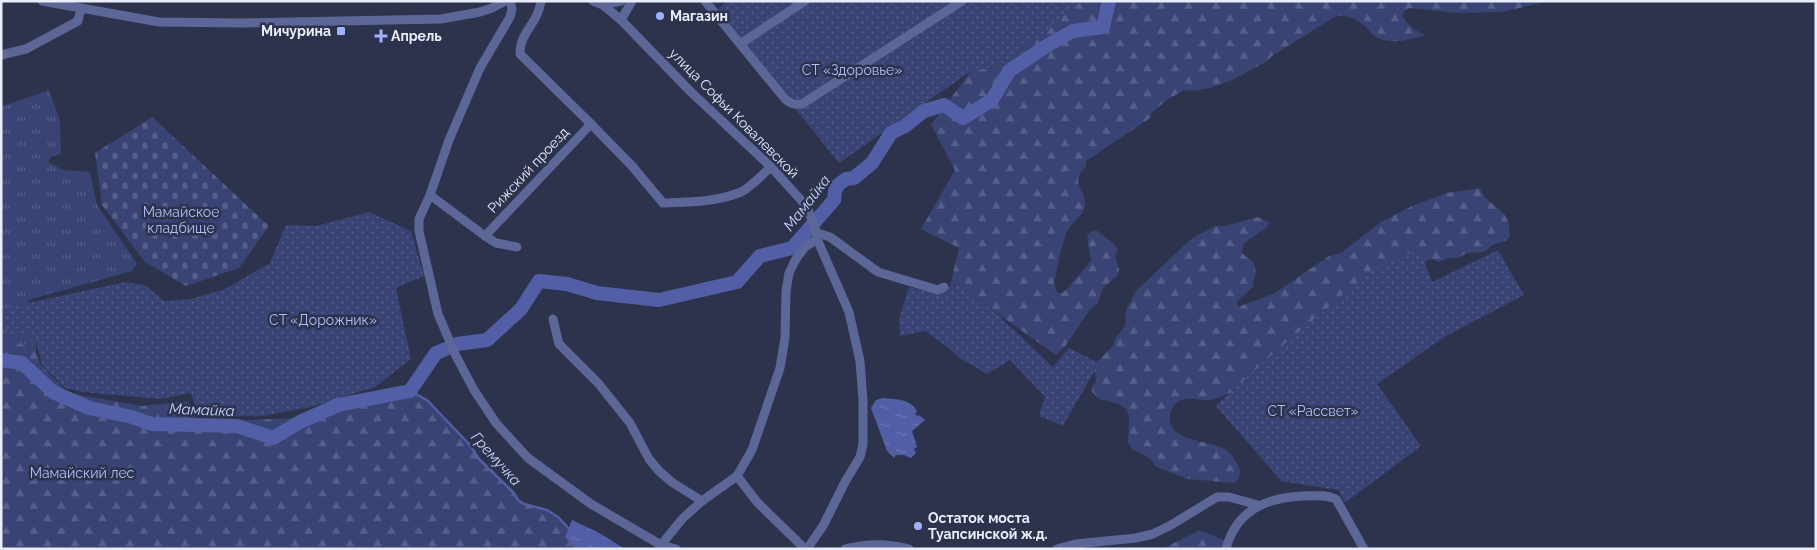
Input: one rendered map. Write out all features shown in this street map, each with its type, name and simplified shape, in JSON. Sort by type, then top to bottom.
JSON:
[{"type":"street","points":[[42,1],[63,3],[159,22],[241,23],[441,19],[480,12],[505,1]]},
{"type":"street","points":[[510,1],[512,8],[510,18],[480,68],[449,140],[430,195],[419,219],[419,231],[438,314],[456,356],[474,390],[496,423],[528,458],[591,504],[661,545],[676,549]]},
{"type":"street","points":[[541,1],[540,12],[521,42],[520,54],[632,166],[663,203],[706,200],[742,192],[771,167]]},
{"type":"street","name":"улица Софьи Ковалевской","points":[[593,1],[603,5],[621,20],[692,94],[771,167],[801,200],[809,212],[816,234],[849,312],[860,361],[864,401],[863,444],[860,457],[844,482],[823,526],[806,549]]},
{"type":"street","points":[[603,5],[621,1]]},
{"type":"street","points":[[621,20],[632,1]]},
{"type":"street","points":[[705,1],[791,104],[802,104],[962,1]]},
{"type":"street","points":[[740,44],[805,1]]},
{"type":"street","points":[[1,56],[26,49],[78,21],[81,8]]},
{"type":"street","name":"Рижский проезд","points":[[485,236],[591,124]]},
{"type":"street","points":[[430,195],[485,236],[496,242],[517,247]]},
{"type":"street","points":[[661,545],[683,518],[702,501],[737,476],[752,450],[780,368],[785,338],[786,291],[789,273],[796,259],[816,234],[830,237],[878,272],[938,290],[944,287]]},
{"type":"street","points":[[553,319],[559,344],[598,383],[630,423],[649,459],[673,483],[702,501]]},
{"type":"street","points":[[737,476],[757,502],[806,549]]},
{"type":"street","points":[[1226,549],[1232,531],[1258,505],[1270,500],[1328,496],[1336,499],[1340,504],[1343,513],[1364,549]]},
{"type":"street","points":[[1057,549],[1075,544],[1136,538],[1153,534],[1216,497],[1258,505]]},
{"type":"street","points":[[845,549],[880,543],[909,549]]},
{"type":"green space","name":"СТ «Здоровье»","points":[[727,1],[1082,1],[1029,45],[998,66],[971,71],[839,163],[716,11]]},
{"type":"green space","points":[[1081,1],[1549,1],[1502,12],[1458,13],[1408,8],[1402,15],[1412,27],[1425,35],[1400,41],[1381,39],[1374,36],[1355,19],[1336,16],[1272,56],[1266,62],[1232,80],[1210,88],[1194,91],[1184,90],[1167,100],[1151,113],[1150,118],[1086,161],[1086,166],[1081,172],[1078,182],[1085,205],[1081,215],[1065,236],[1054,282],[1057,293],[1062,293],[1066,290],[1091,261],[1087,236],[1090,232],[1096,230],[1116,247],[1118,250],[1115,255],[1119,270],[1118,275],[1103,288],[1098,303],[1089,311],[1066,345],[1056,355],[977,299],[964,285],[950,286],[959,248],[921,229],[955,170],[931,125],[971,71],[998,66],[1029,45]]},
{"type":"green space","points":[[49,90],[60,121],[61,154],[51,157],[48,162],[63,170],[90,172],[97,205],[137,264],[132,271],[28,300],[36,325],[36,352],[22,344],[7,343],[1,352],[1,107]]},
{"type":"green space","name":"Мамайское кладбище","points":[[152,117],[269,226],[239,268],[186,286],[145,262],[102,205],[95,153]]},
{"type":"green space","points":[[1481,188],[1485,197],[1507,219],[1510,236],[1507,240],[1492,245],[1484,252],[1467,253],[1458,258],[1448,258],[1438,262],[1433,259],[1418,263],[1239,390],[1213,399],[1186,399],[1175,404],[1170,417],[1171,425],[1182,436],[1218,446],[1228,451],[1241,471],[1238,480],[1234,483],[1188,479],[1156,467],[1151,459],[1132,449],[1128,442],[1129,419],[1127,410],[1119,404],[1099,399],[1092,392],[1092,387],[1096,381],[1094,365],[1112,347],[1116,337],[1125,325],[1126,310],[1136,291],[1190,240],[1214,226],[1225,226],[1258,217],[1269,222],[1267,227],[1244,243],[1242,253],[1254,263],[1256,273],[1253,287],[1237,301],[1238,307],[1275,293],[1329,256],[1341,253],[1381,222],[1410,207],[1446,193]]},
{"type":"green space","name":"СТ «Дорожник»","points":[[369,212],[411,231],[424,276],[396,288],[411,359],[375,387],[310,407],[262,416],[199,417],[191,393],[161,399],[82,392],[65,388],[42,365],[34,333],[7,333],[5,308],[125,282],[145,285],[164,301],[191,299],[225,289],[270,263],[286,225],[316,226]]},
{"type":"green space","name":"СТ «Рассвет»","points":[[1420,249],[1432,282],[1498,250],[1524,295],[1446,336],[1377,384],[1421,446],[1345,503],[1338,490],[1281,481],[1216,406],[1262,363],[1372,270]]},
{"type":"green space","points":[[964,285],[1053,367],[1069,348],[1099,363],[1063,426],[1039,416],[1045,397],[1010,360],[987,374],[958,357],[925,331],[900,336],[899,319],[909,287],[935,293],[950,286]]},
{"type":"green space","name":"Мамайский лес","points":[[6,343],[22,344],[36,352],[40,364],[68,393],[142,406],[188,401],[198,422],[298,418],[411,392],[427,400],[470,445],[479,459],[513,492],[518,500],[547,510],[558,517],[568,529],[565,537],[575,549],[1,549],[1,352]]},
{"type":"green space","points":[[1200,530],[1224,540],[1222,549],[1162,549]]},
{"type":"water","points":[[883,398],[907,402],[917,411],[915,415],[925,420],[912,431],[917,447],[914,449],[916,453],[911,458],[904,455],[896,455],[894,458],[887,451],[871,408],[876,400]]},
{"type":"water","points":[[572,520],[599,533],[625,549],[575,549],[565,537]]},
{"type":"waterway","name":"Мамайка","points":[[457,344],[487,340],[521,309],[539,281],[567,284],[597,293],[659,300],[737,282],[760,256],[792,248],[834,200],[838,185],[846,179],[854,178],[872,163],[891,133],[905,126],[924,111],[944,105],[963,118],[992,100],[1009,71],[1048,45],[1073,31],[1103,27],[1109,1]]},
{"type":"waterway","name":"Мамайка","points":[[1,360],[22,363],[53,392],[89,408],[132,417],[152,424],[237,426],[273,438],[300,422],[338,405],[410,391],[436,353],[446,349]]},
{"type":"waterway","name":"Гремучка","points":[[410,391],[427,400],[470,445],[479,459],[513,492],[518,500],[524,504],[547,510],[558,517],[570,530]]},
{"type":"place","name":"Магазин","points":[[660,16]]},
{"type":"place","name":"Мичурина","points":[[341,31]]},
{"type":"place","name":"Апрель","points":[[381,36]]},
{"type":"place","name":"Остаток моста Туапсинской ж.д.","points":[[918,526]]}]
